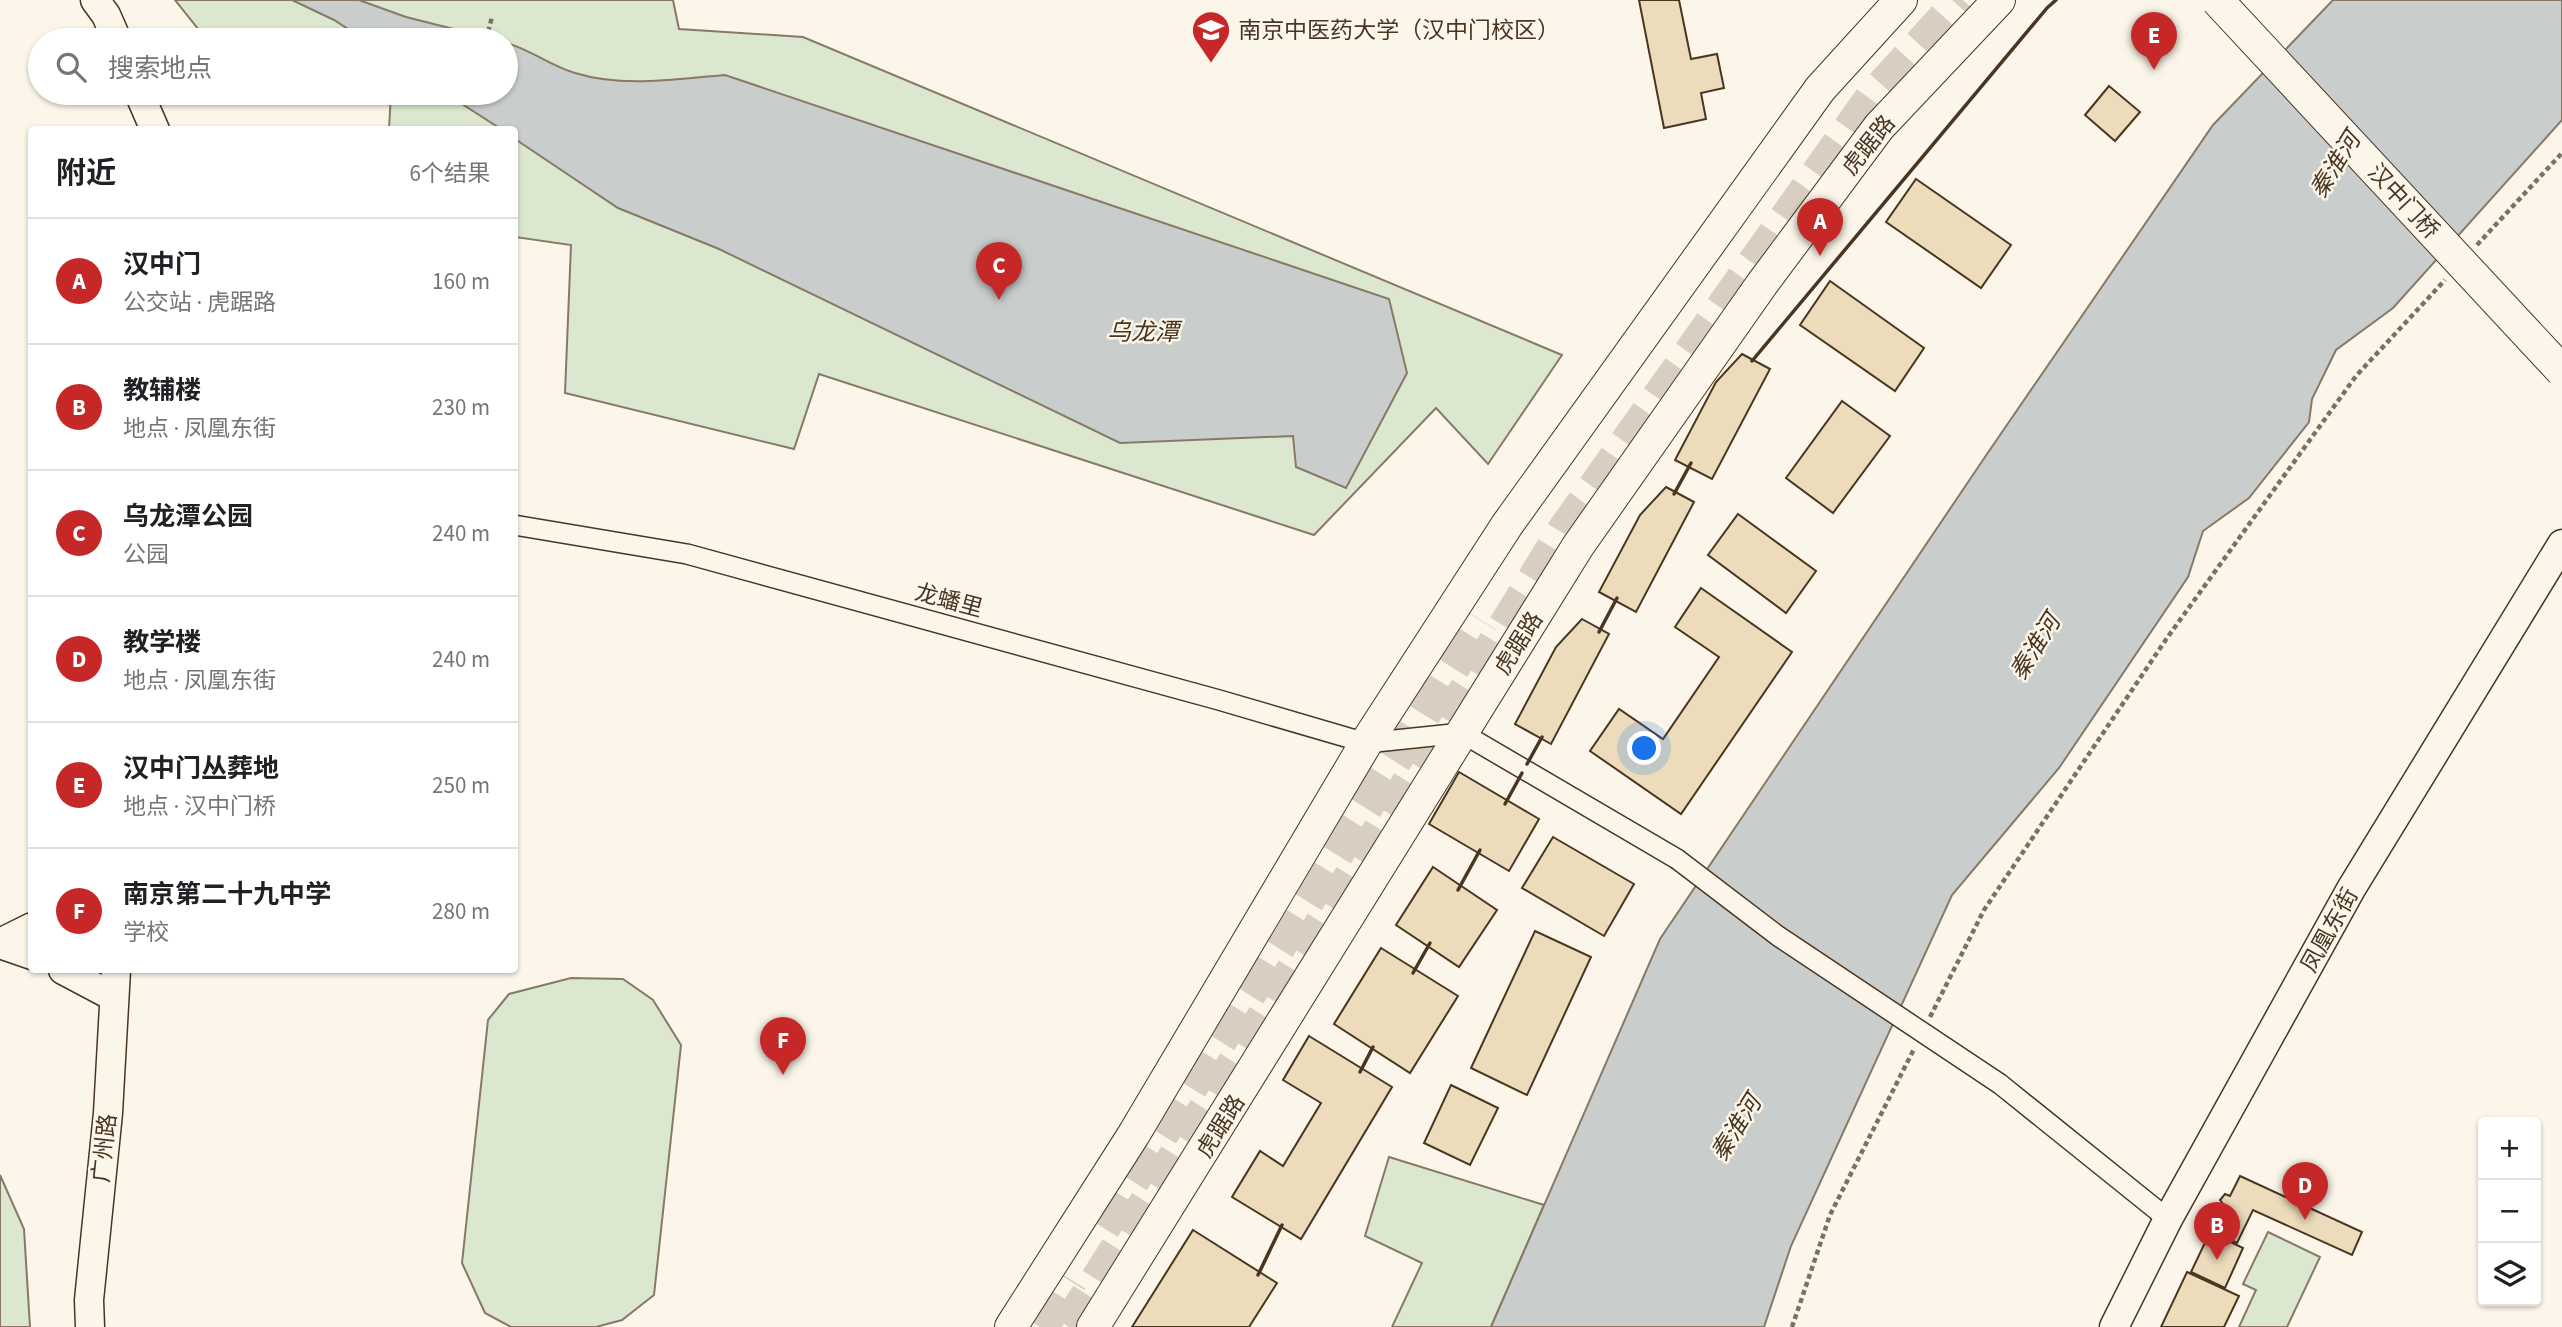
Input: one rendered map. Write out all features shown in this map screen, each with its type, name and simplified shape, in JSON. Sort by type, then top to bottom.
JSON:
[{"type":"main road","points":[[1011,1327],[1134,1134],[1366,743],[1507,525],[1820,89],[1901,0]]},
{"type":"main road","name":"虎踞路","points":[[1093,1327],[1578,546],[1762,284],[1879,127],[1999,0]]},
{"type":"main road","name":"汉中门桥","points":[[2217,0],[2562,371]]},
{"type":"street","points":[[95,0],[112,28]]},
{"type":"street","points":[[144,105],[153,126]]},
{"type":"street","name":"龙蟠里","points":[[518,526],[687,554],[1366,743]]},
{"type":"street","name":"凤凰东街","points":[[2113,1327],[2168,1219],[2351,889],[2562,544]]},
{"type":"street","points":[[1366,743],[1462,733],[1677,859],[1778,936],[2000,1084],[2168,1219]]},
{"type":"street","points":[[0,944],[28,929]]},
{"type":"street","points":[[0,944],[28,954]]},
{"type":"street","points":[[74,973],[115,983]]},
{"type":"street","name":"广州路","points":[[90,1327],[89,1300],[108,1113],[115,983]]},
{"type":"path","points":[[489,28],[492,17]]},
{"type":"path","points":[[2468,254],[2562,153]]},
{"type":"path","points":[[1928,1020],[1984,910],[2166,638],[2356,376],[2449,275]]},
{"type":"path","points":[[1792,1327],[1830,1215],[1916,1044]]},
{"type":"green space","points":[[175,0],[673,0],[679,29],[803,37],[1562,355],[1488,464],[1436,408],[1314,535],[819,374],[794,449],[565,393],[571,245],[518,237],[518,126],[389,126],[390,105],[518,105],[518,28],[197,28]]},
{"type":"green space","points":[[571,978],[623,979],[653,1000],[681,1045],[654,1295],[622,1320],[596,1327],[511,1327],[485,1313],[462,1263],[488,1020],[509,994]]},
{"type":"green space","points":[[1389,1157],[1544,1205],[1491,1327],[1392,1327],[1422,1263],[1365,1236]]},
{"type":"green space","points":[[0,1175],[24,1229],[30,1327],[0,1327]]},
{"type":"green space","points":[[2268,1232],[2320,1257],[2287,1327],[2239,1327],[2256,1290],[2243,1284]]},
{"type":"water","points":[[292,0],[359,0],[406,17],[450,28],[346,28]]},
{"type":"water","name":"秦淮河","points":[[2333,0],[2562,0],[2562,120],[2393,308],[2336,350],[2312,399],[2309,422],[2249,498],[2203,531],[2188,577],[2059,768],[1952,895],[1791,1246],[1764,1327],[1491,1327],[1660,939],[2213,125]]},
{"type":"water","name":"乌龙潭","points":[[518,47],[566,70],[593,78],[650,81],[725,75],[1389,299],[1407,373],[1346,488],[1296,467],[1293,436],[1120,443],[719,249],[618,208],[518,141],[518,126],[496,126],[464,105],[518,105]]},
{"type":"building","points":[[1639,0],[1679,0],[1691,59],[1717,54],[1724,88],[1701,93],[1706,119],[1664,128]]},
{"type":"building","points":[[2109,86],[2140,112],[2115,141],[2085,115]]},
{"type":"building","points":[[1916,179],[2011,245],[1981,288],[1886,222]]},
{"type":"building","points":[[1830,281],[1924,348],[1895,391],[1800,325]]},
{"type":"building","points":[[1742,354],[1770,369],[1712,479],[1675,460],[1716,382]]},
{"type":"building","points":[[1842,401],[1890,436],[1833,513],[1786,478]]},
{"type":"building","points":[[1666,487],[1694,502],[1636,612],[1599,592],[1640,515]]},
{"type":"building","points":[[1738,514],[1816,571],[1786,613],[1708,555]]},
{"type":"building","points":[[1701,588],[1792,652],[1681,814],[1590,751],[1619,709],[1663,739],[1719,657],[1675,627]]},
{"type":"building","points":[[1582,619],[1609,634],[1551,744],[1515,724],[1556,647]]},
{"type":"building","points":[[1459,772],[1539,819],[1509,871],[1429,824]]},
{"type":"building","points":[[1553,837],[1634,884],[1604,936],[1522,888]]},
{"type":"building","points":[[1433,867],[1497,910],[1459,967],[1396,925]]},
{"type":"building","points":[[1535,931],[1591,957],[1527,1095],[1471,1068]]},
{"type":"building","points":[[1381,948],[1458,996],[1410,1073],[1334,1024]]},
{"type":"building","points":[[1309,1036],[1392,1087],[1301,1239],[1232,1197],[1260,1151],[1283,1166],[1321,1103],[1283,1080]]},
{"type":"building","points":[[1451,1085],[1498,1108],[1470,1165],[1424,1143]]},
{"type":"building","points":[[2240,1176],[2362,1232],[2352,1255],[2253,1210],[2237,1243],[2211,1230],[2224,1205],[2220,1200],[2225,1194],[2230,1196]]},
{"type":"building","points":[[1193,1230],[1277,1283],[1249,1327],[1132,1327]]},
{"type":"building","points":[[2210,1232],[2243,1248],[2225,1288],[2191,1272]]},
{"type":"building","points":[[2187,1272],[2239,1296],[2224,1327],[2161,1327]]},
{"type":"tunnel","points":[[1069,1327],[1283,989],[1566,530],[1874,97],[1963,0]]},
{"type":"tunnel","points":[[1102,1227],[1481,620]]},
{"type":"tunnel","points":[[1040,1327],[1070,1279]]},
{"type":"wall","points":[[1752,361],[2056,0]]},
{"type":"wall","points":[[1674,494],[1691,463]]},
{"type":"wall","points":[[1599,632],[1617,598]]},
{"type":"wall","points":[[1527,764],[1542,737]]},
{"type":"wall","points":[[1505,804],[1522,773]]},
{"type":"wall","points":[[1458,890],[1480,850]]},
{"type":"wall","points":[[1413,973],[1430,943]]},
{"type":"wall","points":[[1360,1072],[1373,1047]]},
{"type":"wall","points":[[1258,1275],[1282,1225]]},
{"type":"place","name":"南京中医药大学（汉中门校区）","points":[[1211,64]]},
{"type":"place","name":"汉中门丛葬地","points":[[2154,70]]},
{"type":"place","name":"汉中门","points":[[1820,256]]},
{"type":"place","name":"乌龙潭公园","points":[[999,300]]},
{"type":"place","name":"南京第二十九中学","points":[[783,1075]]},
{"type":"place","name":"教学楼","points":[[2305,1220]]},
{"type":"place","name":"教辅楼","points":[[2217,1260]]}]
